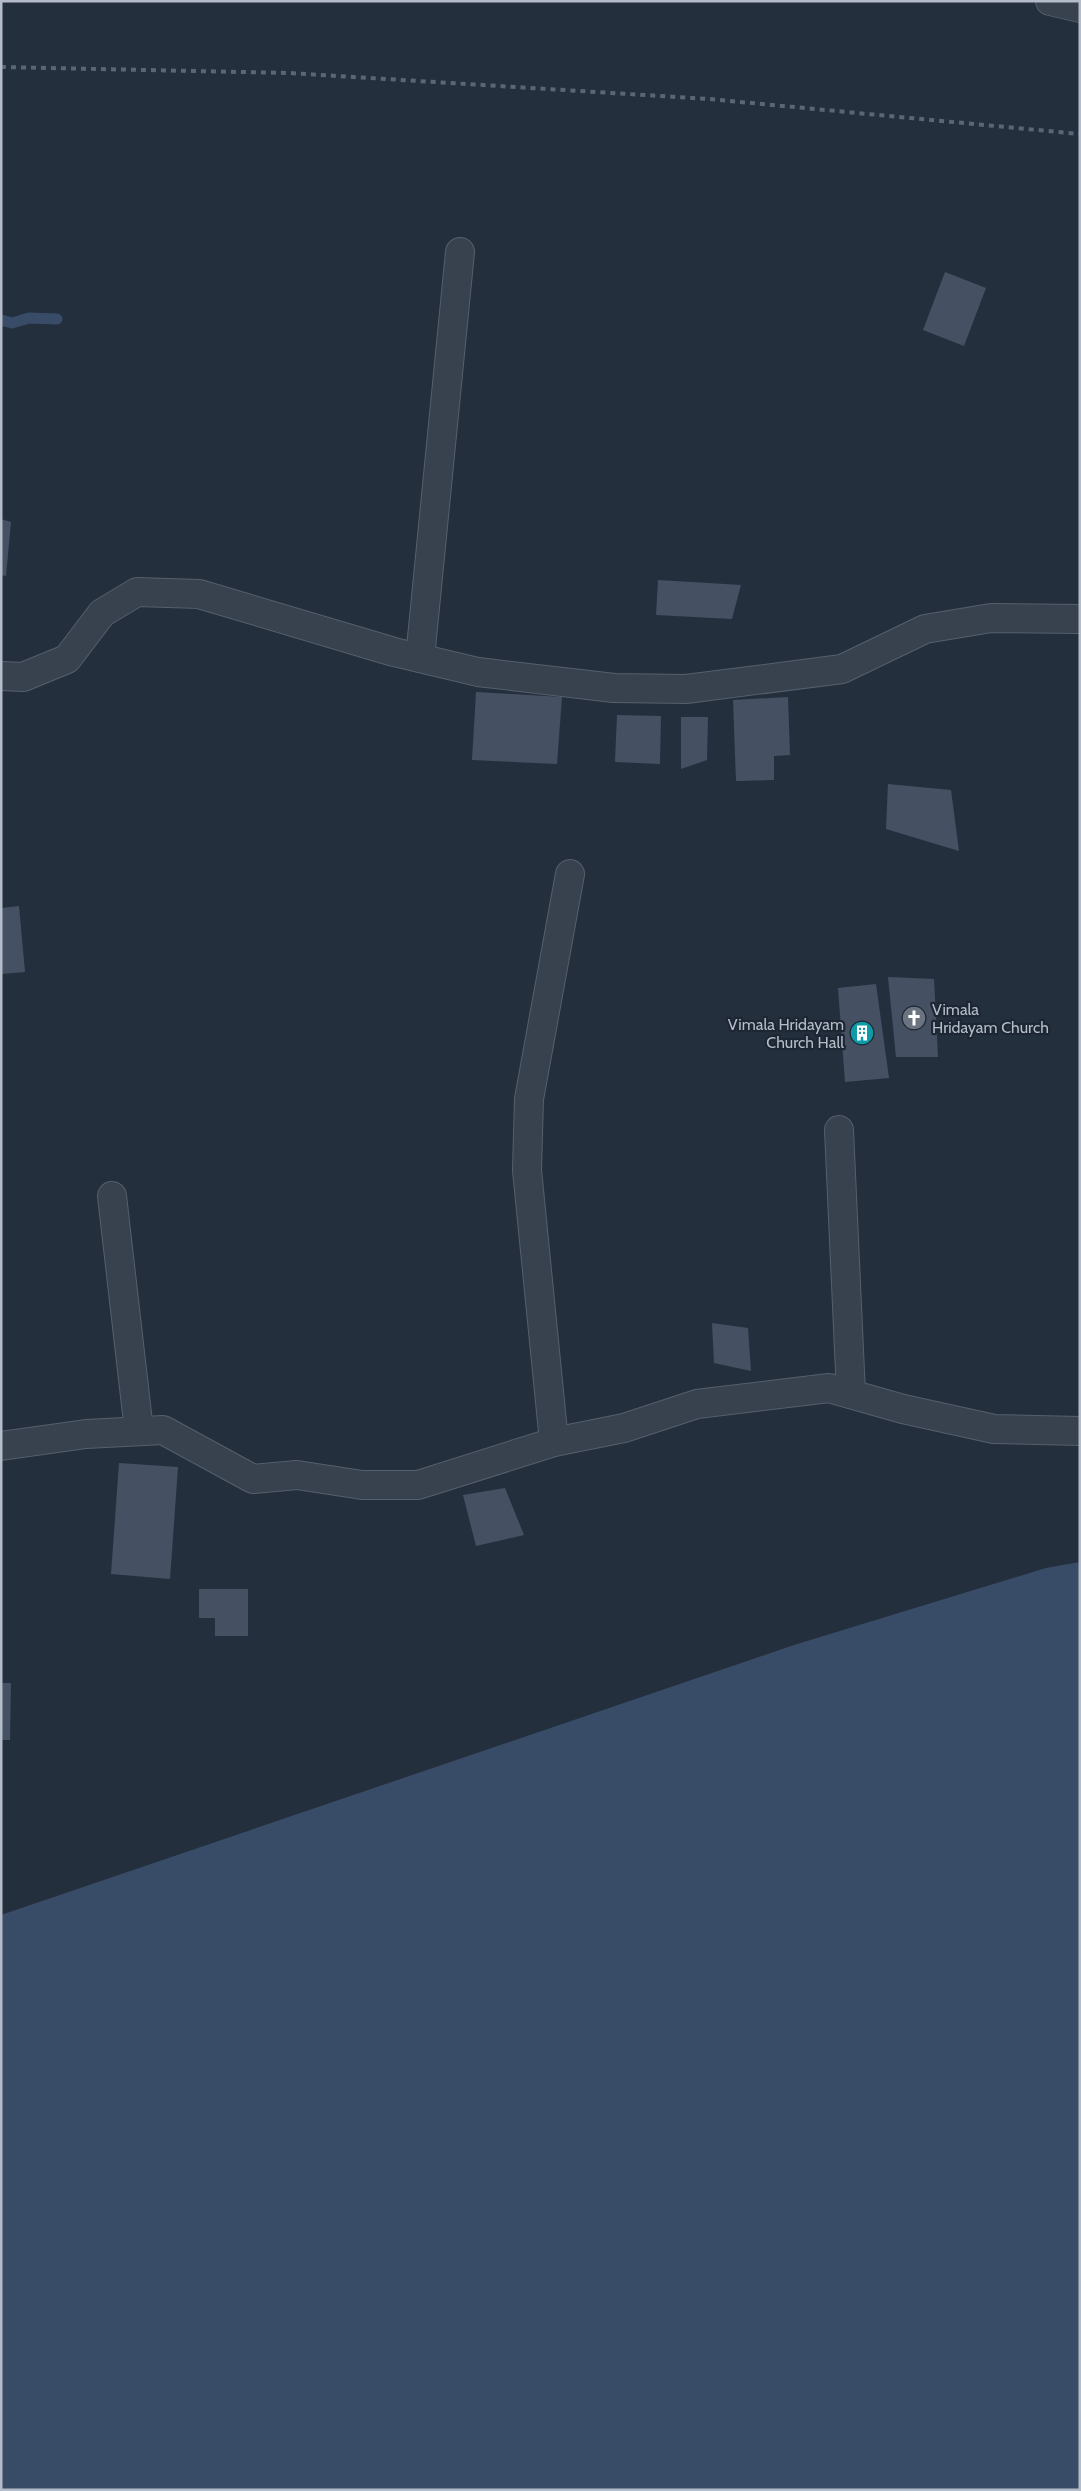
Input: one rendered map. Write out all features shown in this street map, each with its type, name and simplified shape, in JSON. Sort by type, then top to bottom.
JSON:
[{"type":"street","points":[[1050,1],[1080,8]]},
{"type":"street","points":[[420,658],[460,252]]},
{"type":"street","points":[[1,676],[23,677],[66,659],[102,612],[137,592],[199,594],[420,658],[478,672],[614,688],[686,689],[842,669],[925,629],[991,618],[1080,619]]},
{"type":"street","points":[[554,1442],[527,1170],[529,1099],[570,874]]},
{"type":"street","points":[[839,1130],[851,1394]]},
{"type":"street","points":[[112,1196],[139,1431]]},
{"type":"street","points":[[1,1446],[86,1434],[163,1430],[253,1479],[297,1475],[362,1485],[418,1485],[554,1442],[624,1428],[697,1404],[829,1388],[903,1409],[994,1429],[1080,1430]]},
{"type":"water","points":[[1080,1562],[1080,2490],[1,2490],[1,1915],[794,1645],[1046,1568]]},
{"type":"building","points":[[945,272],[986,288],[964,346],[923,330]]},
{"type":"building","points":[[1,519],[11,522],[6,576],[1,575]]},
{"type":"building","points":[[658,580],[741,585],[732,619],[656,615]]},
{"type":"building","points":[[476,692],[562,697],[557,764],[472,760]]},
{"type":"building","points":[[788,697],[790,755],[774,756],[774,780],[736,781],[733,700]]},
{"type":"building","points":[[617,715],[661,716],[660,764],[615,762]]},
{"type":"building","points":[[681,717],[708,717],[707,760],[681,769]]},
{"type":"building","points":[[888,784],[951,790],[959,851],[886,829]]},
{"type":"building","points":[[19,906],[25,972],[1,974],[1,908]]},
{"type":"building","name":"Vimala Hridayam Church","points":[[888,977],[934,979],[938,1057],[896,1057]]},
{"type":"building","name":"Vimala Hridayam Church Hall","points":[[876,984],[889,1078],[845,1082],[838,988]]},
{"type":"building","points":[[712,1323],[748,1328],[751,1371],[714,1363]]},
{"type":"building","points":[[119,1463],[178,1467],[170,1579],[111,1574]]},
{"type":"building","points":[[505,1488],[524,1535],[476,1546],[463,1495]]},
{"type":"building","points":[[199,1589],[248,1589],[248,1636],[215,1636],[215,1618],[199,1618]]},
{"type":"building","points":[[1,1683],[11,1683],[10,1740],[1,1740]]},
{"type":"waterway","points":[[1,320],[12,323],[29,318],[57,319]]},
{"type":"railway","points":[[1,67],[289,73],[709,99],[1080,134]]},
{"type":"place","name":"Vimala Hridayam Church","points":[[914,1018]]},
{"type":"place","name":"Vimala Hridayam Church Hall","points":[[862,1033]]}]
